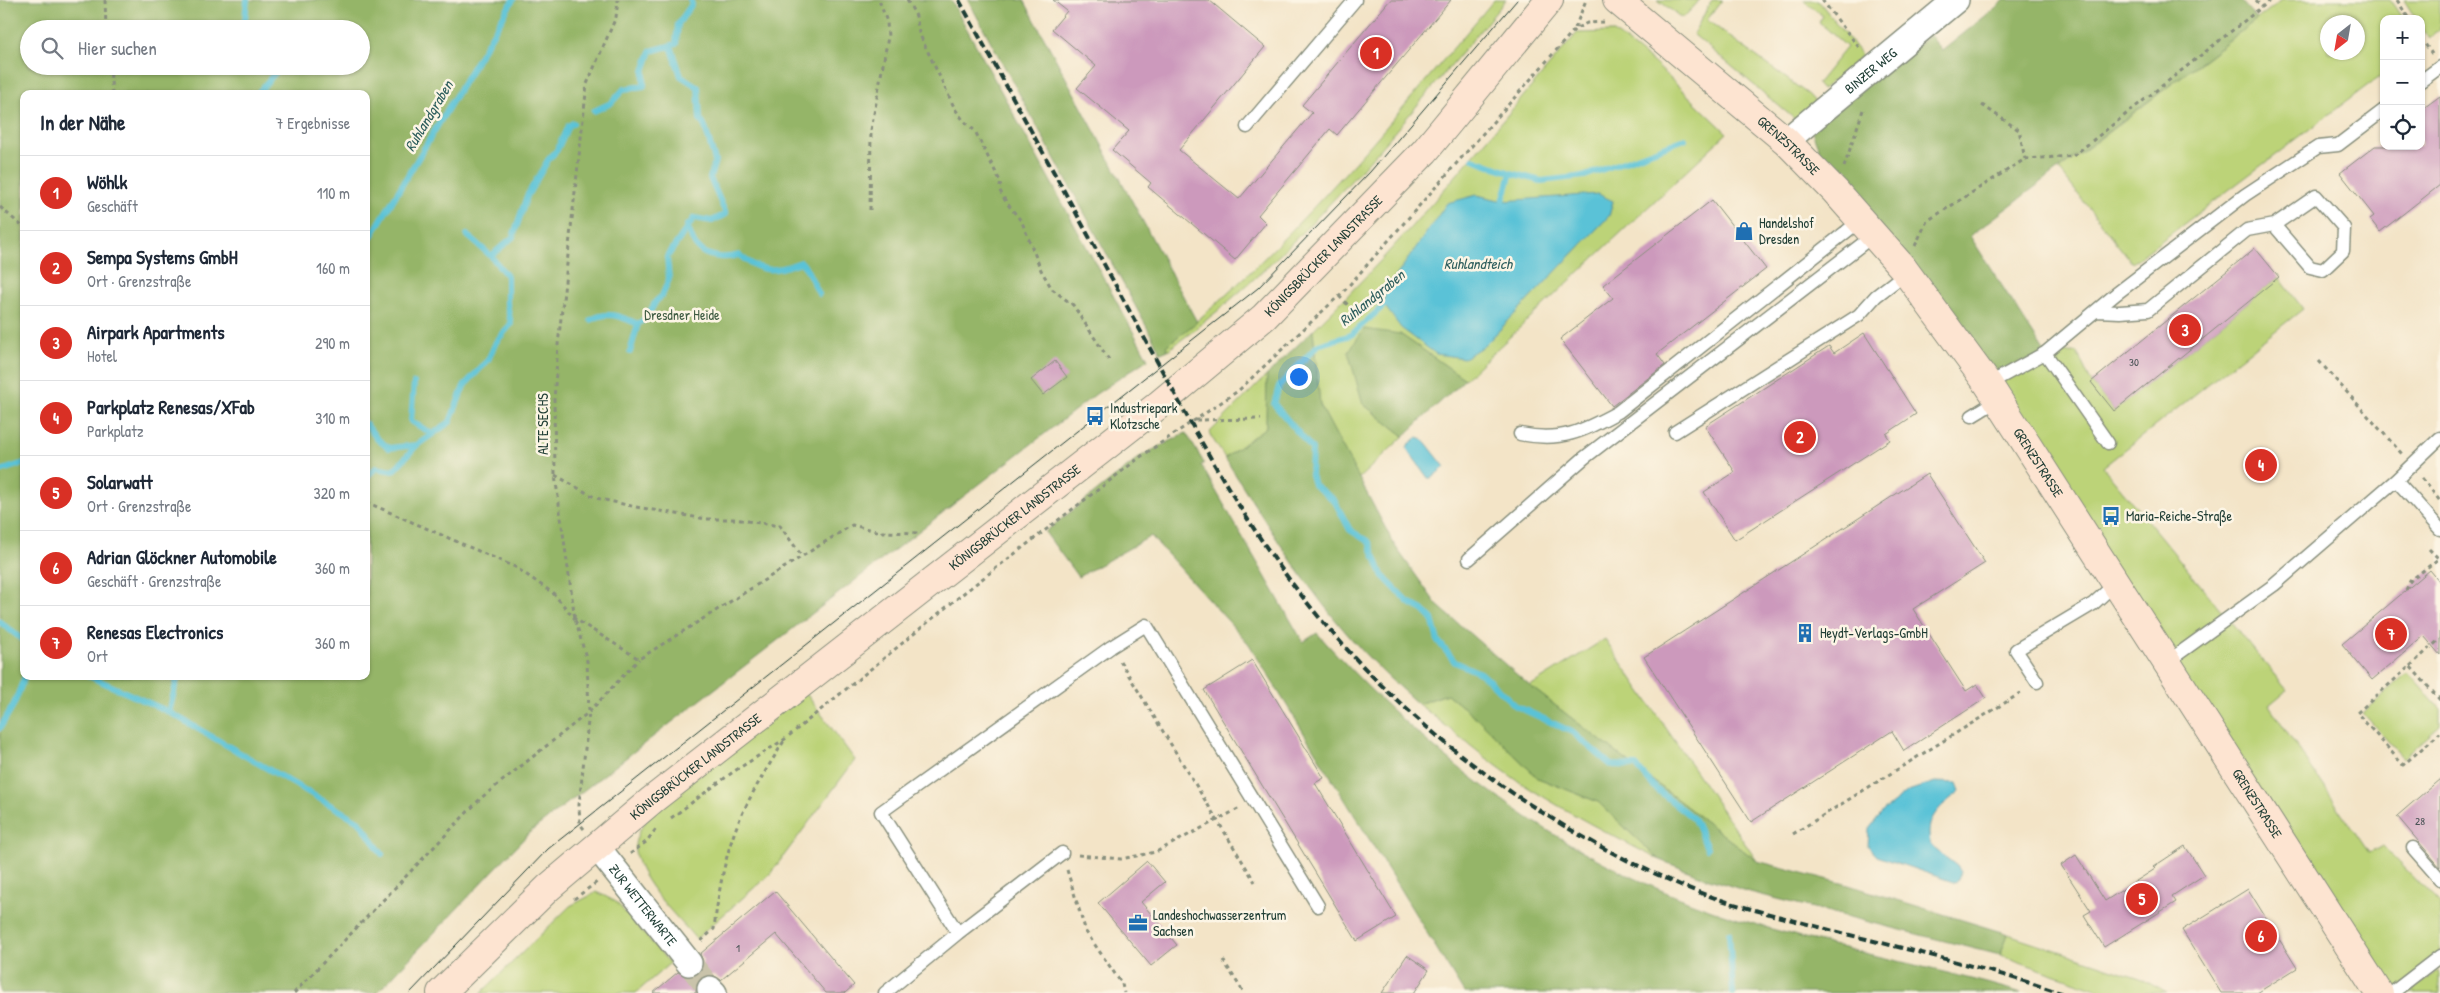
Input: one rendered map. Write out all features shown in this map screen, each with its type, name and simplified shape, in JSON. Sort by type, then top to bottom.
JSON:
[{"type":"main road","name":"KÖNIGSBRÜCKER LANDSTRASSE","points":[[441,993],[506,927],[652,800],[1148,414],[1264,317],[1425,151],[1549,0]]},
{"type":"main road","name":"GRENZSTRASSE","points":[[1612,11],[1786,141],[1835,191],[1905,270],[1993,392],[2379,993]]},
{"type":"street","name":"BINZER WEG","points":[[1786,141],[1956,0]]},
{"type":"street","name":"ZUR WETTERWARTE","points":[[596,847],[689,963]]},
{"type":"lane","points":[[1247,127],[1354,0]]},
{"type":"lane","points":[[2425,78],[2440,67]]},
{"type":"lane","points":[[1972,416],[1993,392],[2045,353],[2116,294],[2246,195],[2318,147],[2338,145],[2380,113]]},
{"type":"lane","points":[[2096,312],[2148,310],[2247,230],[2274,225],[2316,196],[2344,228],[2343,251],[2323,270],[2310,267],[2274,225]]},
{"type":"lane","points":[[1520,434],[1544,438],[1583,431],[1618,412],[1868,227]]},
{"type":"lane","points":[[1469,559],[1584,458],[1868,227]]},
{"type":"lane","points":[[1675,432],[1859,315],[1876,296],[1905,270]]},
{"type":"lane","points":[[2045,353],[2108,443]]},
{"type":"lane","points":[[2167,662],[2228,616],[2274,585],[2396,480],[2440,438]]},
{"type":"lane","points":[[2396,480],[2440,529]]},
{"type":"lane","points":[[2037,682],[2016,650],[2093,604],[2115,584]]},
{"type":"lane","points":[[958,933],[881,812],[1111,647],[1146,625],[1318,906]]},
{"type":"lane","points":[[2413,848],[2440,879]]},
{"type":"lane","points":[[885,993],[958,933],[1062,853]]},
{"type":"lane","points":[[2392,993],[2440,956]]},
{"type":"path","points":[[105,0],[106,20]]},
{"type":"path","name":"ALTE SECHS","points":[[596,847],[580,824],[578,805],[589,712],[587,661],[575,618],[555,475],[554,400],[558,345],[587,84],[616,17],[618,0]]},
{"type":"path","points":[[870,210],[871,130],[888,37],[887,22],[879,0]]},
{"type":"path","points":[[907,0],[916,16],[918,33],[955,109],[964,121],[976,131],[1001,183],[999,189],[1022,222],[1041,270],[1052,288],[1073,304],[1110,363]]},
{"type":"path","points":[[1509,103],[1575,29],[1586,0]]},
{"type":"path","points":[[1822,0],[1875,67]]},
{"type":"path","points":[[2256,0],[2262,7]]},
{"type":"path","points":[[1905,270],[1927,221],[2025,159],[2073,156],[2271,0]]},
{"type":"path","points":[[2397,0],[2406,15]]},
{"type":"path","points":[[1575,29],[1612,11]]},
{"type":"path","points":[[111,75],[112,90]]},
{"type":"path","points":[[1835,191],[1866,104]]},
{"type":"path","points":[[1982,105],[2019,130],[2025,159]]},
{"type":"path","points":[[0,206],[20,224]]},
{"type":"path","points":[[1339,296],[1350,306]]},
{"type":"path","points":[[2319,361],[2411,465],[2440,501]]},
{"type":"path","points":[[1196,420],[1262,419]]},
{"type":"path","points":[[555,475],[596,498],[706,519],[734,519],[780,526],[802,556]]},
{"type":"path","points":[[370,504],[515,567],[553,593],[575,618],[639,658]]},
{"type":"path","points":[[294,993],[481,798],[589,712],[639,658],[852,525],[881,532],[921,533]]},
{"type":"path","points":[[2406,590],[2410,581],[2439,559],[2429,549]]},
{"type":"path","points":[[2440,639],[2357,712],[2403,765],[2440,733]]},
{"type":"path","points":[[1111,647],[1255,882]]},
{"type":"path","points":[[2410,666],[2440,700]]},
{"type":"path","points":[[1793,834],[2037,682]]},
{"type":"path","points":[[710,933],[714,930],[719,893],[738,822],[760,778],[785,739]]},
{"type":"path","points":[[1124,993],[1122,984],[1086,932],[1062,853],[1121,859],[1156,852],[1217,819],[1254,802]]},
{"type":"path","points":[[1223,960],[1244,993]]},
{"type":"green space","name":"Dresdner Heide","points":[[0,0],[951,0],[1148,359],[1096,394],[530,832],[377,993],[0,993]]},
{"type":"green space","points":[[968,0],[1024,0],[1197,322],[1166,346],[1168,350],[1161,353]]},
{"type":"green space","points":[[1494,0],[1506,0],[1388,140],[1347,185],[1262,272],[1168,350],[1165,346],[1230,291],[1318,203],[1395,117]]},
{"type":"green space","points":[[1658,0],[1700,0],[1684,17],[1679,16]]},
{"type":"green space","points":[[1712,0],[1722,0],[1707,20],[1809,95],[1816,103],[1797,121],[1693,34]]},
{"type":"green space","points":[[1803,0],[1818,0],[1862,56],[1822,90],[1817,84],[1847,47],[1819,22],[1823,16]]},
{"type":"green space","points":[[2005,0],[2240,0],[2257,19],[1970,236],[2045,353],[1988,384],[1835,191],[1811,129],[1930,35],[1942,51]]},
{"type":"green space","points":[[2282,0],[2390,0],[2400,15],[2380,15],[2380,76],[2132,263],[2059,170]]},
{"type":"green space","points":[[2404,0],[2440,0],[2440,30],[2429,38],[2425,32],[2425,15],[2413,15]]},
{"type":"green space","points":[[1614,32],[1654,63],[1727,133],[1465,379],[1400,334],[1363,404],[1404,436],[1358,479],[1320,405],[1313,330],[1416,222],[1577,33]],"holes":[[[1477,195],[1503,201],[1613,201],[1609,216],[1485,345]]]},
{"type":"green space","points":[[2279,277],[2303,309],[2103,467],[2287,690],[2269,705],[2369,853],[2383,846],[2440,904],[2440,956],[2392,993],[1988,384],[2045,353],[2077,352],[2091,382],[2114,411]]},
{"type":"green space","points":[[1364,329],[1400,334],[1465,379],[1404,436],[1363,404],[1348,352]]},
{"type":"green space","points":[[1313,330],[1320,405],[1395,546],[1437,605],[1530,686],[1757,861],[1845,884],[2008,934],[2000,955],[1750,892],[1706,878],[1658,859],[1598,802],[1538,778],[1479,720],[1447,694],[1418,704],[1378,668],[1331,615],[1312,590],[1225,458],[1266,427],[1267,375]]},
{"type":"green space","points":[[1267,375],[1266,427],[1225,458],[1209,433]]},
{"type":"green space","points":[[1186,433],[1204,463],[1201,465],[1303,642],[1317,633],[1361,680],[1407,724],[1507,804],[1561,838],[1617,869],[1675,896],[1770,929],[2022,993],[1464,993],[1249,644],[1151,536],[1078,577],[1045,532],[1143,455]]},
{"type":"green space","points":[[1605,639],[1757,861],[1530,686]]},
{"type":"green space","points":[[2408,673],[2440,709],[2440,726],[2403,758],[2363,713]]},
{"type":"green space","points":[[805,692],[855,760],[771,873],[696,939],[659,898],[643,874],[635,851],[638,834],[654,810]]},
{"type":"green space","points":[[1447,694],[1479,720],[1538,778],[1598,802],[1658,859],[1589,823],[1521,783],[1418,704]]},
{"type":"green space","points":[[597,892],[616,902],[670,963],[636,993],[481,993],[570,906]]},
{"type":"green space","points":[[2008,934],[2140,978],[2167,993],[2107,993],[2000,955]]},
{"type":"green space","points":[[2438,970],[2440,973],[2440,993],[2410,993]]},
{"type":"water","name":"Ruhlandteich","points":[[1598,194],[1613,201],[1609,216],[1485,345],[1464,358],[1436,354],[1401,328],[1384,305],[1385,292],[1447,203],[1477,195],[1503,201]]},
{"type":"water","points":[[1418,437],[1423,439],[1445,467],[1431,478],[1428,478],[1407,449],[1408,445]]},
{"type":"water","points":[[1935,782],[1957,783],[1960,791],[1940,808],[1931,821],[1929,828],[1931,846],[1957,866],[1961,872],[1956,883],[1877,856],[1868,846],[1869,829],[1883,811],[1908,791]]},
{"type":"building","points":[[1053,0],[1209,0],[1265,47],[1179,150],[1239,199],[1312,113],[1302,105],[1390,0],[1451,0],[1337,135],[1330,129],[1258,215],[1266,223],[1235,260],[1148,187],[1151,183],[1112,150],[1129,131],[1077,88],[1096,66],[1052,29],[1067,11]]},
{"type":"building","points":[[2440,96],[2440,185],[2380,232],[2370,219],[2374,216],[2340,173],[2375,146],[2380,146],[2380,150],[2425,150],[2425,107]]},
{"type":"building","points":[[1712,200],[1766,269],[1657,354],[1665,365],[1612,406],[1560,339],[1613,298],[1603,285]]},
{"type":"building","points":[[2255,248],[2279,277],[2114,411],[2091,382]]},
{"type":"building","points":[[1864,333],[1916,414],[1886,434],[1890,440],[1735,540],[1704,492],[1735,472],[1705,426],[1829,346],[1834,353]]},
{"type":"building","points":[[1055,361],[1067,377],[1043,395],[1031,380]]},
{"type":"building","name":"Heydt-Verlags-GmbH","points":[[1927,474],[1985,563],[1913,609],[1966,691],[1977,684],[1986,698],[1904,751],[1892,731],[1751,822],[1644,657]]},
{"type":"building","points":[[2430,570],[2440,582],[2440,655],[2424,636],[2372,680],[2342,644]]},
{"type":"building","points":[[1252,660],[1324,778],[1315,783],[1396,917],[1357,941],[1204,690]]},
{"type":"building","points":[[2440,779],[2440,867],[2397,816]]},
{"type":"building","points":[[2185,846],[2204,875],[2172,896],[2176,902],[2104,947],[2084,915],[2091,911],[2061,865],[2076,855],[2105,901],[2155,869],[2153,867]]},
{"type":"building","points":[[1147,861],[1165,882],[1141,902],[1177,945],[1151,966],[1098,903]]},
{"type":"building","points":[[2248,889],[2297,968],[2257,993],[2221,993],[2182,930]]},
{"type":"building","points":[[775,891],[854,985],[845,993],[826,993],[776,934],[721,980],[713,975],[700,979],[696,985],[696,993],[653,993],[678,972],[691,977],[698,974],[703,961],[700,954]]},
{"type":"building","points":[[1407,955],[1429,970],[1414,993],[1382,993]]},
{"type":"waterway","points":[[245,20],[247,0]]},
{"type":"waterway","name":"Ruhlandgraben","points":[[370,238],[513,0]]},
{"type":"waterway","points":[[594,111],[611,103],[624,89],[644,86],[644,71],[651,51],[676,44],[678,24],[692,4],[690,0]]},
{"type":"waterway","points":[[630,352],[638,324],[647,317],[656,301],[662,296],[669,279],[667,257],[694,218],[712,221],[726,214],[710,178],[715,161],[705,127],[700,119],[698,87],[681,76],[671,46]]},
{"type":"waterway","points":[[260,90],[273,75]]},
{"type":"waterway","points":[[370,473],[376,468],[393,471],[417,445],[450,422],[464,386],[488,360],[496,342],[511,324],[507,304],[507,276],[491,256],[513,237],[527,196],[548,160],[557,150],[568,126],[573,123]]},
{"type":"waterway","points":[[1511,173],[1541,181],[1585,176],[1685,139]]},
{"type":"waterway","name":"Ruhlandgraben","points":[[1473,159],[1511,173],[1503,201],[1498,206]]},
{"type":"waterway","points":[[687,225],[695,245],[701,251],[711,255],[722,257],[739,255],[755,266],[769,269],[783,268],[801,262],[819,294]]},
{"type":"waterway","points":[[467,235],[491,256]]},
{"type":"waterway","name":"Ruhlandgraben","points":[[1390,300],[1351,335],[1318,345],[1279,386],[1274,404],[1312,449],[1311,475],[1314,485],[1334,500],[1350,530],[1369,542],[1382,575],[1408,602],[1423,610],[1432,619],[1438,641],[1455,662],[1482,674],[1516,706],[1572,732],[1611,765],[1636,766],[1655,788],[1694,819],[1707,848]]},
{"type":"waterway","points":[[591,320],[603,315],[609,315],[638,324]]},
{"type":"waterway","points":[[414,383],[411,421],[432,434]]},
{"type":"waterway","points":[[370,429],[377,439],[389,448],[417,445]]},
{"type":"waterway","name":"Ruhlandgraben","points":[[0,471],[20,464]]},
{"type":"waterway","points":[[0,622],[20,638]]},
{"type":"waterway","points":[[0,728],[14,704],[23,680]]},
{"type":"waterway","points":[[98,680],[169,712],[360,822],[382,854]]},
{"type":"waterway","points":[[169,712],[177,680]]},
{"type":"waterway","name":"Ruhlandgraben","points":[[1729,933],[1733,993]]},
{"type":"tunnel","points":[[689,963],[710,989]]},
{"type":"tram line","points":[[410,993],[548,849],[1258,288],[1370,172],[1517,0]]},
{"type":"railway","points":[[959,0],[1187,417],[1249,521],[1295,587],[1334,634],[1375,679],[1420,721],[1466,759],[1516,795],[1567,828],[1621,857],[1676,883],[1750,909],[1915,951],[2061,993]]},
{"type":"place","name":"Wöhlk","points":[[1376,53]]},
{"type":"place","name":"Handelshof Dresden","points":[[1744,231]]},
{"type":"place","name":"Airpark Apartments","points":[[2185,330]]},
{"type":"place","name":"Industriepark Klotzsche","points":[[1095,416]]},
{"type":"place","name":"Sempa Systems GmbH","points":[[1800,437]]},
{"type":"place","name":"Parkplatz Renesas/XFab","points":[[2261,465]]},
{"type":"place","name":"Maria-Reiche-Straße","points":[[2111,516]]},
{"type":"place","name":"Heydt-Verlags-GmbH","points":[[1805,633]]},
{"type":"place","name":"Renesas Electronics","points":[[2391,634]]},
{"type":"place","name":"Solarwatt","points":[[2142,899]]},
{"type":"place","name":"Landeshochwasserzentrum Sachsen","points":[[1138,923]]},
{"type":"place","name":"Adrian Glöckner Automobile","points":[[2261,936]]}]
